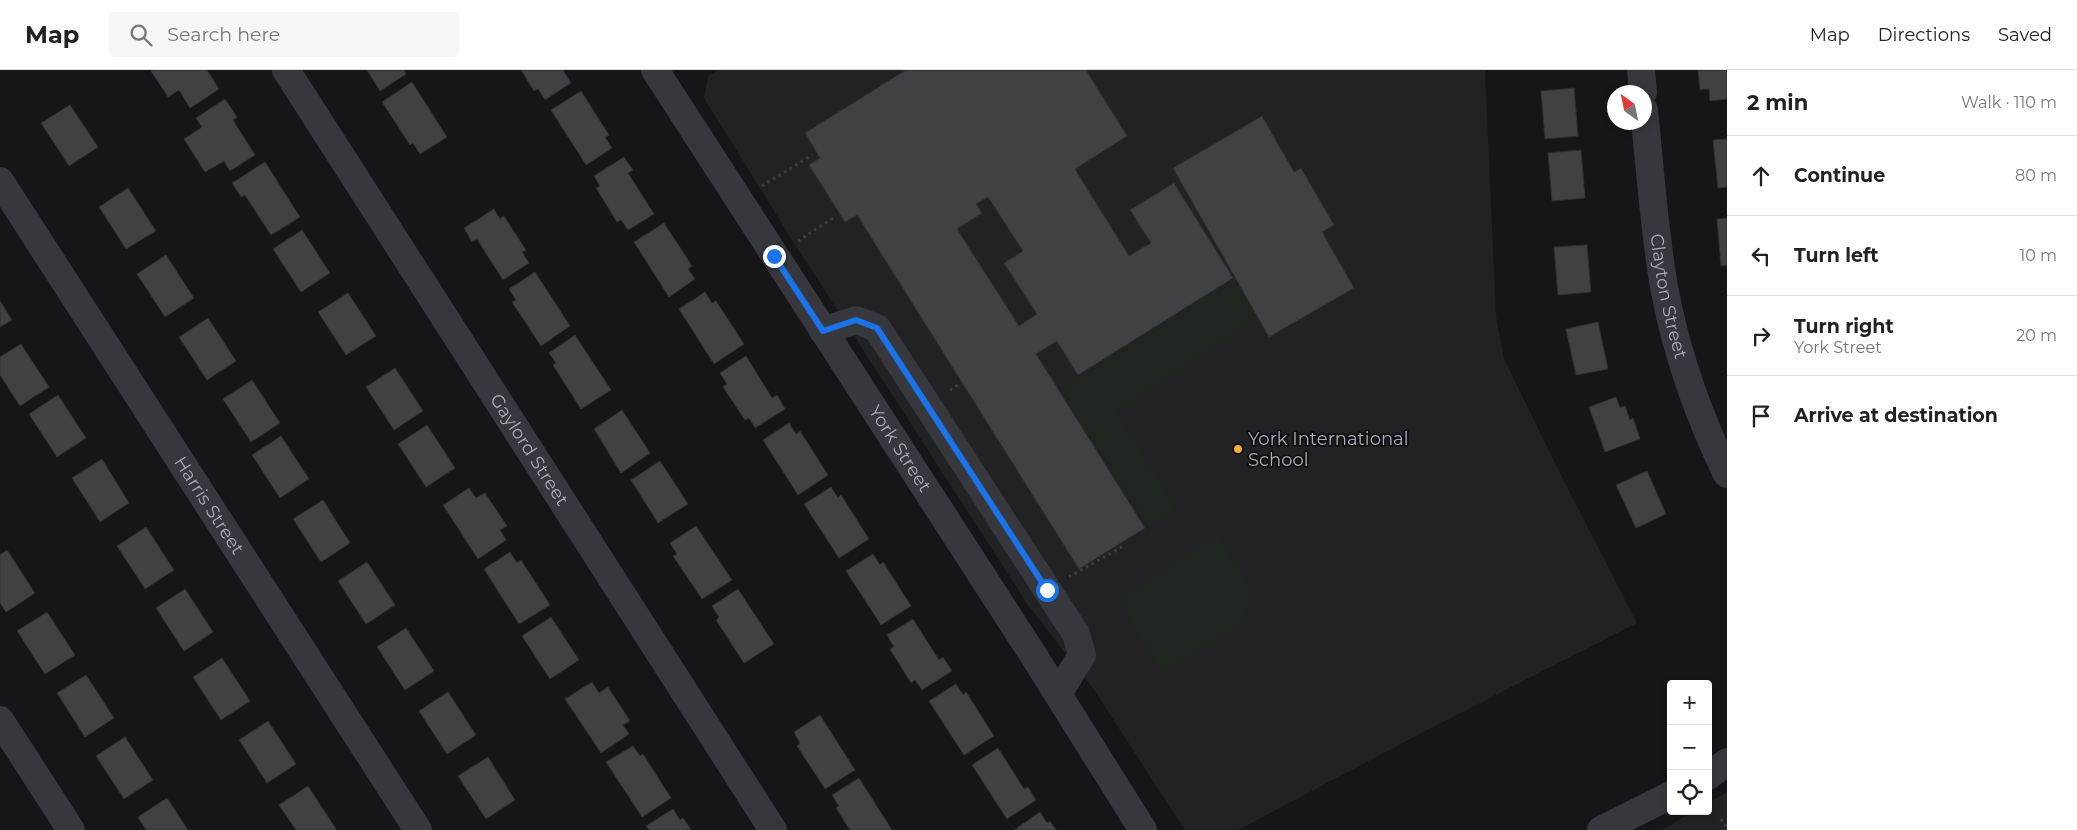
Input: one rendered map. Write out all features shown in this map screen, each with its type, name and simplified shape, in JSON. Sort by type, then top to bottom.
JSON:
[{"type":"street","name":"Gaylord Street","points":[[286,70],[773,830]]},
{"type":"street","points":[[1641,70],[1642,85]]},
{"type":"street","name":"York Street","points":[[662,73],[738,201],[1058,694],[1143,830]]},
{"type":"street","name":"Clayton Street","points":[[1646,130],[1655,224],[1664,288],[1674,332],[1688,380],[1727,474]]},
{"type":"street","name":"Harris Street","points":[[0,181],[418,830]]},
{"type":"street","points":[[823,331],[856,320],[877,328],[1076,634],[1082,654],[1058,694]]},
{"type":"street","points":[[0,720],[71,830]]},
{"type":"street","points":[[1712,773],[1727,762]]},
{"type":"street","points":[[1601,830],[1667,797]]},
{"type":"path","points":[[738,201],[812,155]]},
{"type":"path","points":[[774,256],[836,216]]},
{"type":"path","points":[[1047,590],[1122,547]]},
{"type":"path","points":[[1721,820],[1727,828]]},
{"type":"shaded area","name":"York International School","points":[[718,70],[1485,70],[1496,316],[1504,359],[1637,623],[1433,727],[1238,830],[1185,830],[1094,690],[1028,605],[794,243],[704,98],[708,76]]},
{"type":"shaded area","points":[[1233,278],[1257,318],[1116,412],[1175,507],[1149,527],[1061,391]]},
{"type":"shaded area","points":[[1217,536],[1248,586],[1249,606],[1240,625],[1169,669],[1158,665],[1119,600]]},
{"type":"shaded area","points":[[1727,792],[1727,830],[1662,830],[1687,815],[1712,815],[1712,801]]},
{"type":"building","points":[[207,70],[219,89],[190,108],[179,90],[168,97],[151,71]]},
{"type":"building","points":[[367,70],[404,70],[406,74],[380,91]]},
{"type":"building","points":[[521,70],[563,70],[571,83],[545,100],[538,89],[534,91]]},
{"type":"building","points":[[906,70],[1086,70],[1127,136],[1075,169],[1129,256],[1151,243],[1130,210],[1174,183],[1233,278],[1078,375],[1057,341],[1036,354],[1145,528],[1079,569],[857,215],[845,222],[809,165],[820,158],[805,133]],"holes":[[[988,197],[1023,251],[1004,263],[1037,314],[1019,326],[957,229],[982,213],[976,204]]]},
{"type":"building","points":[[1698,70],[1727,70],[1727,99],[1710,101],[1709,89],[1700,90]]},
{"type":"building","points":[[412,82],[447,137],[420,154],[413,143],[410,145],[382,102]]},
{"type":"building","points":[[1574,88],[1578,136],[1545,139],[1541,91]]},
{"type":"building","points":[[581,91],[609,135],[605,137],[612,148],[586,165],[551,110]]},
{"type":"building","points":[[225,99],[237,117],[233,120],[255,155],[230,171],[224,161],[205,172],[184,139],[202,127],[196,118]]},
{"type":"building","points":[[70,105],[98,147],[69,166],[41,123]]},
{"type":"building","points":[[1262,116],[1294,172],[1301,168],[1334,225],[1322,232],[1354,288],[1269,337],[1173,168]]},
{"type":"building","points":[[1727,139],[1727,187],[1718,188],[1713,140]]},
{"type":"building","points":[[1581,150],[1585,198],[1552,201],[1548,153]]},
{"type":"building","points":[[624,157],[633,170],[628,173],[654,214],[628,230],[621,220],[617,222],[596,188],[600,186],[594,176]]},
{"type":"building","points":[[265,162],[300,217],[271,235],[245,195],[241,197],[232,183]]},
{"type":"building","points":[[128,188],[156,231],[126,249],[99,207]]},
{"type":"building","points":[[494,209],[500,219],[504,216],[526,250],[522,252],[529,263],[503,280],[477,239],[472,242],[464,228]]},
{"type":"building","points":[[1727,218],[1727,265],[1721,266],[1717,219]]},
{"type":"building","points":[[664,223],[692,266],[688,269],[695,279],[669,297],[634,242]]},
{"type":"building","points":[[302,230],[330,273],[301,292],[273,249]]},
{"type":"building","points":[[1587,245],[1591,292],[1558,295],[1554,247]]},
{"type":"building","points":[[166,255],[194,298],[165,317],[137,274]]},
{"type":"building","points":[[535,272],[570,326],[541,346],[512,302],[516,300],[509,289]]},
{"type":"building","points":[[705,292],[712,303],[716,301],[744,344],[714,364],[679,309]]},
{"type":"building","points":[[348,293],[376,336],[346,355],[318,312]]},
{"type":"building","points":[[0,301],[12,320],[0,327]]},
{"type":"building","points":[[208,318],[236,361],[207,380],[179,337]]},
{"type":"building","points":[[1598,322],[1608,369],[1576,375],[1566,329]]},
{"type":"building","points":[[575,335],[611,390],[581,409],[553,365],[556,363],[549,353]]},
{"type":"building","points":[[21,344],[49,387],[20,406],[0,375],[0,357]]},
{"type":"building","points":[[746,356],[772,398],[777,395],[785,409],[755,428],[749,418],[745,420],[723,387],[727,384],[720,373]]},
{"type":"building","points":[[395,368],[423,411],[394,430],[366,387]]},
{"type":"building","points":[[252,380],[280,423],[251,442],[223,399]]},
{"type":"building","points":[[58,395],[86,438],[57,457],[29,414]]},
{"type":"building","points":[[1616,397],[1620,408],[1625,406],[1630,420],[1633,418],[1640,439],[1605,452],[1589,407]]},
{"type":"building","points":[[622,410],[650,453],[621,473],[594,429]]},
{"type":"building","points":[[789,423],[796,434],[800,431],[828,475],[798,495],[763,440]]},
{"type":"building","points":[[427,425],[455,468],[426,487],[398,444]]},
{"type":"building","points":[[281,436],[309,479],[280,498],[252,455]]},
{"type":"building","points":[[102,459],[129,503],[100,522],[72,478]]},
{"type":"building","points":[[660,461],[688,504],[658,523],[631,480]]},
{"type":"building","points":[[1647,471],[1666,514],[1636,528],[1616,485]]},
{"type":"building","points":[[831,487],[838,498],[841,495],[869,539],[839,558],[804,504]]},
{"type":"building","points":[[469,488],[476,498],[485,493],[507,526],[500,530],[506,540],[478,559],[443,505]]},
{"type":"building","points":[[323,500],[350,543],[321,562],[293,519]]},
{"type":"building","points":[[696,526],[732,580],[702,599],[673,556],[677,554],[670,543]]},
{"type":"building","points":[[146,527],[174,570],[145,589],[117,546]]},
{"type":"building","points":[[7,550],[35,593],[6,612],[0,603],[0,555]]},
{"type":"building","points":[[510,552],[517,563],[521,560],[550,605],[519,624],[484,569]]},
{"type":"building","points":[[873,554],[880,565],[883,562],[911,606],[881,625],[846,571]]},
{"type":"building","points":[[367,562],[395,605],[366,624],[338,581]]},
{"type":"building","points":[[185,589],[213,632],[184,651],[156,608]]},
{"type":"building","points":[[738,589],[774,644],[744,663],[716,620],[719,617],[712,606]]},
{"type":"building","points":[[47,612],[75,655],[45,674],[17,631]]},
{"type":"building","points":[[551,617],[579,660],[550,679],[522,636]]},
{"type":"building","points":[[913,619],[939,660],[943,657],[952,671],[922,690],[915,680],[911,683],[890,649],[894,647],[887,635]]},
{"type":"building","points":[[406,628],[434,671],[405,690],[377,647]]},
{"type":"building","points":[[222,658],[250,701],[221,720],[193,677]]},
{"type":"building","points":[[86,675],[114,718],[85,737],[57,693]]},
{"type":"building","points":[[592,682],[599,693],[608,687],[630,721],[623,725],[629,734],[601,753],[565,699]]},
{"type":"building","points":[[956,684],[963,695],[966,692],[994,736],[964,755],[929,701]]},
{"type":"building","points":[[448,692],[476,735],[447,754],[419,711]]},
{"type":"building","points":[[820,715],[855,770],[825,789],[797,746],[800,743],[794,732]]},
{"type":"building","points":[[268,721],[296,764],[267,783],[239,740]]},
{"type":"building","points":[[125,737],[153,780],[124,799],[96,756]]},
{"type":"building","points":[[633,746],[640,756],[643,754],[671,798],[642,817],[606,762]]},
{"type":"building","points":[[998,748],[1024,789],[1028,787],[1036,800],[1007,819],[972,765]]},
{"type":"building","points":[[488,757],[515,800],[486,819],[458,776]]},
{"type":"building","points":[[859,778],[892,830],[850,830],[836,808],[839,806],[832,795]]},
{"type":"building","points":[[308,786],[336,829],[296,830],[279,805]]},
{"type":"building","points":[[167,798],[188,830],[146,830],[138,817]]},
{"type":"building","points":[[673,809],[680,820],[683,818],[691,830],[649,830],[646,826]]},
{"type":"building","points":[[1040,812],[1047,823],[1050,821],[1056,830],[1014,830]]},
{"type":"place","name":"York International School","points":[[1238,449]]},
{"type":"route","points":[[774,256],[823,331],[856,320],[877,328],[1047,590]]}]
